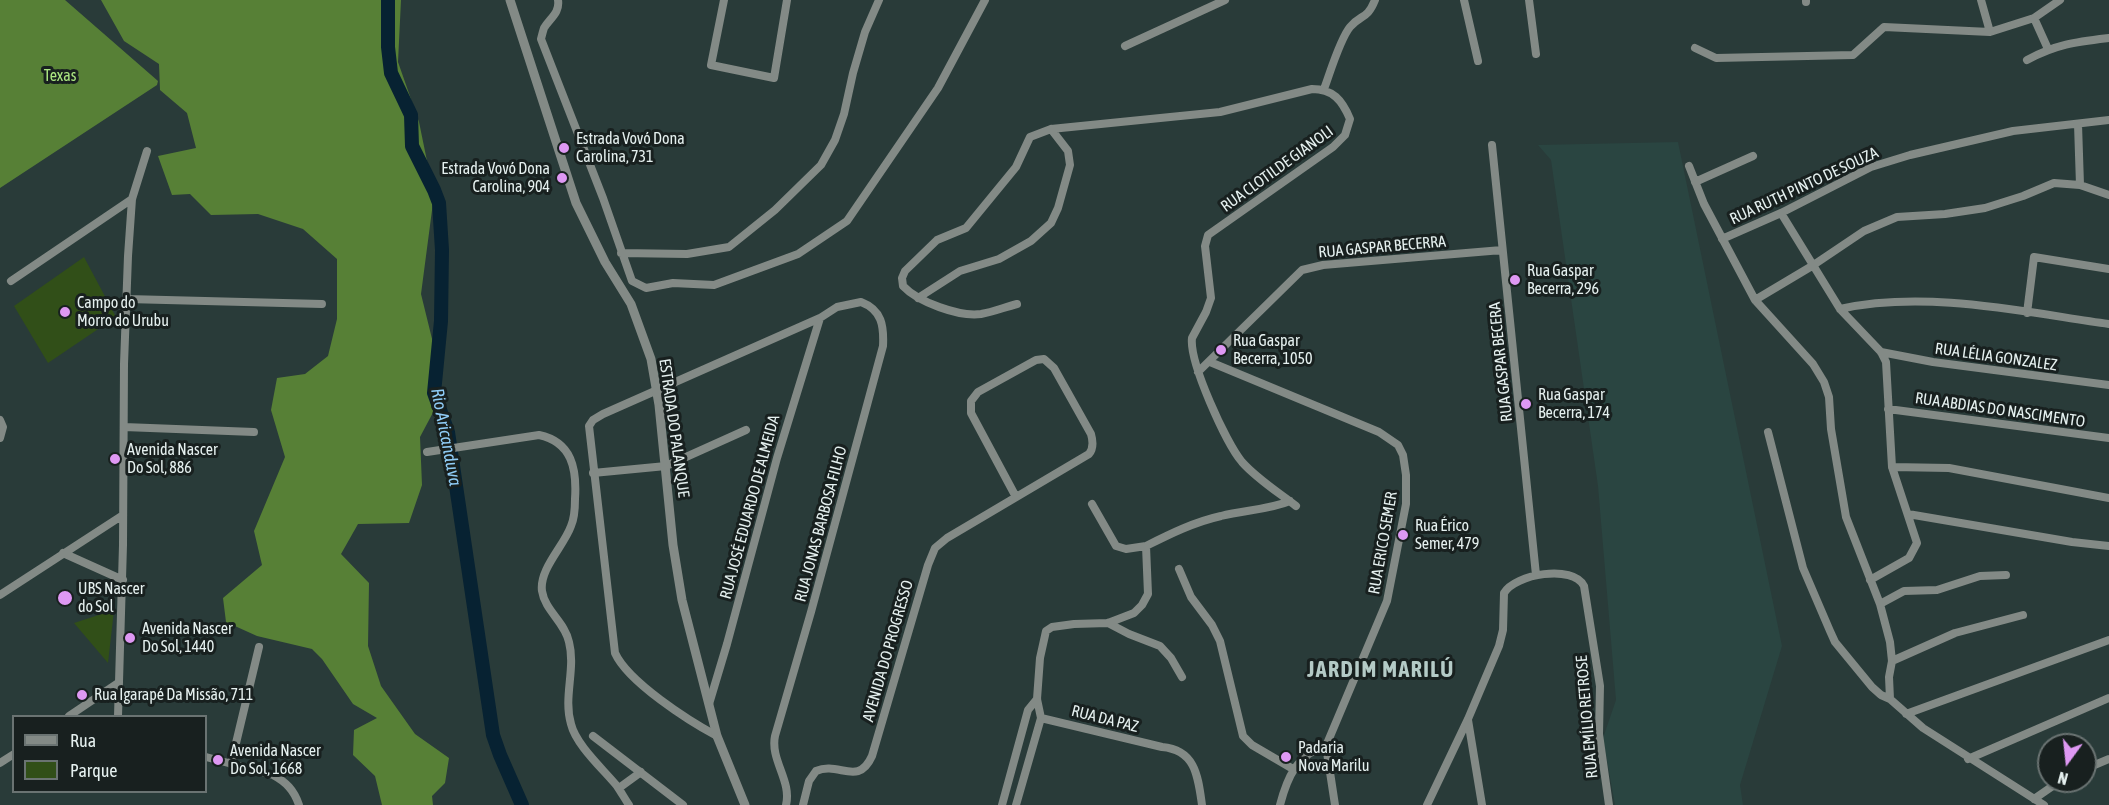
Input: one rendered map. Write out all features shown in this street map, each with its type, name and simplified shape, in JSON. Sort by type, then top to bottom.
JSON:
[{"type":"street","name":"ESTRADA DO PALANQUE","points":[[510,0],[576,203],[605,262],[630,304],[645,340],[657,390],[682,600],[717,735],[746,805]]},
{"type":"street","points":[[558,0],[559,6],[553,18],[544,28],[541,39],[603,198],[632,281],[646,288],[673,283],[714,285],[798,254],[847,221],[938,88],[985,0]]},
{"type":"street","points":[[723,0],[711,66],[774,78],[787,0]]},
{"type":"street","points":[[621,253],[687,254],[729,247],[775,210],[821,165],[835,141],[865,32],[879,0]]},
{"type":"street","points":[[1125,46],[1225,0]]},
{"type":"street","points":[[1017,304],[980,314],[967,314],[918,298],[903,286],[902,278],[905,272],[937,240],[966,228],[1016,167],[1030,137],[1051,129],[1220,112],[1312,89],[1324,89],[1346,33],[1354,23],[1368,14],[1375,0]]},
{"type":"street","points":[[1464,0],[1478,61]]},
{"type":"street","points":[[1529,0],[1536,54]]},
{"type":"street","points":[[1981,0],[1990,32]]},
{"type":"street","points":[[1695,48],[1716,58],[1853,55],[1884,27],[1990,32],[2034,18],[2060,0]]},
{"type":"street","points":[[2034,18],[2049,49]]},
{"type":"street","points":[[2027,60],[2049,49],[2071,42],[2109,38]]},
{"type":"street","name":"RUA CLOTILDE GIANOLI","points":[[1198,372],[1192,350],[1192,338],[1211,298],[1206,238],[1334,147],[1346,135],[1350,119],[1344,104],[1324,89]]},
{"type":"street","name":"RUA RUTH PINTO DE SOUZA","points":[[1722,239],[1781,213],[1871,167],[2013,131],[2109,120]]},
{"type":"street","points":[[2078,124],[2080,185]]},
{"type":"street","points":[[918,298],[960,271],[999,260],[1030,241],[1051,224],[1070,165],[1068,151],[1051,129]]},
{"type":"street","name":"RUA GASPAR BECERA","points":[[1492,145],[1536,575]]},
{"type":"street","points":[[118,715],[123,580],[127,299],[132,199],[147,151]]},
{"type":"street","points":[[1695,182],[1753,156]]},
{"type":"street","points":[[1689,166],[1722,239],[1755,300],[1813,364],[1830,397],[1831,429],[1846,518],[1880,604],[1890,642],[1892,661],[1888,677],[1890,699]]},
{"type":"street","points":[[1755,300],[1864,231],[1897,217],[1945,214],[1985,207],[2023,196],[2054,183],[2080,185],[2109,195]]},
{"type":"street","points":[[11,281],[132,199]]},
{"type":"street","points":[[1781,213],[1840,309],[1881,352],[1887,366],[1892,467],[1917,543],[1909,558],[1870,580]]},
{"type":"street","name":"RUA GASPAR BECERRA","points":[[1198,372],[1292,278],[1311,266],[1502,250]]},
{"type":"street","points":[[2027,313],[2034,257],[2109,269]]},
{"type":"street","points":[[127,299],[322,304]]},
{"type":"street","name":"RUA JONAS BARBOSA FILHO","points":[[593,473],[590,423],[603,414],[820,318],[837,308],[861,302],[876,310],[884,329],[880,360],[774,742],[787,791],[786,805]]},
{"type":"street","points":[[1840,309],[1868,302],[1960,303],[2109,324]]},
{"type":"street","name":"RUA JOSÉ EDUARDO DE ALMEIDA","points":[[709,704],[777,458],[820,318]]},
{"type":"street","name":"RUA LÉLIA GONZALEZ","points":[[1881,352],[1933,362],[2109,385]]},
{"type":"street","name":"AVENIDA DO PROGRESSO","points":[[803,805],[809,781],[816,771],[830,768],[853,772],[862,771],[868,766],[935,548],[947,538],[1089,454],[1093,446],[1090,434],[1054,368],[1044,359],[1036,360],[1015,370],[978,392],[971,401],[971,413],[1016,497]]},
{"type":"street","name":"RUA ERICO SEMER","points":[[1210,362],[1379,432],[1398,445],[1402,455],[1407,475],[1406,504],[1389,593],[1381,618],[1326,746]]},
{"type":"street","points":[[1092,504],[1116,546],[1126,549],[1146,546],[1209,519],[1242,511],[1293,504],[1249,469],[1235,452],[1198,372]]},
{"type":"street","name":"RUA ABDIAS DO NASCIMENTO","points":[[1888,409],[2109,438]]},
{"type":"street","points":[[0,420],[3,427],[0,438]]},
{"type":"street","points":[[124,427],[254,432]]},
{"type":"street","points":[[717,735],[678,713],[623,667],[617,659],[613,647],[593,473],[666,466],[746,430]]},
{"type":"street","points":[[1768,432],[1803,568],[1835,642],[1872,687],[1890,699],[1923,728],[1968,759],[2044,805]]},
{"type":"street","points":[[427,452],[539,435],[549,437],[572,460],[576,492],[573,523],[560,549],[545,571],[542,594],[562,625],[569,642],[571,670],[568,704],[571,727],[619,788],[629,805]]},
{"type":"street","points":[[1892,467],[1949,468],[2109,498]]},
{"type":"street","points":[[0,595],[123,514]]},
{"type":"street","points":[[1908,514],[2072,542],[2109,546]]},
{"type":"street","points":[[1016,805],[1041,718],[1037,699],[1045,633],[1048,629],[1074,624],[1108,623],[1134,613],[1146,600],[1149,586],[1146,546]]},
{"type":"street","points":[[63,553],[123,580]]},
{"type":"street","points":[[1179,569],[1191,597],[1212,625],[1220,641],[1243,736],[1252,745],[1293,769]]},
{"type":"street","name":"RUA EMÍLIO RETROSE","points":[[1427,805],[1468,719],[1502,638],[1504,593],[1510,585],[1536,575],[1575,577],[1580,579],[1584,586],[1600,686],[1599,734],[1609,805]]},
{"type":"street","points":[[1880,604],[1905,591],[1937,590],[1980,576],[2006,575]]},
{"type":"street","points":[[1892,661],[1955,633],[2023,615]]},
{"type":"street","points":[[1108,623],[1160,646],[1171,658],[1182,677]]},
{"type":"street","points":[[1906,714],[2109,640]]},
{"type":"street","points":[[231,764],[259,647]]},
{"type":"street","points":[[72,715],[118,683]]},
{"type":"street","points":[[1968,759],[2109,698]]},
{"type":"street","points":[[1002,805],[1028,710],[1037,699]]},
{"type":"street","name":"RUA DA PAZ","points":[[1041,718],[1178,750],[1189,758],[1198,782],[1202,805]]},
{"type":"street","points":[[1468,719],[1482,805]]},
{"type":"street","points":[[593,736],[683,805]]},
{"type":"street","points":[[1280,805],[1284,788],[1293,769],[1316,749],[1326,746],[1335,805]]},
{"type":"street","points":[[207,757],[273,775],[290,786],[299,805]]},
{"type":"street","points":[[619,788],[641,772]]},
{"type":"street","points":[[2034,799],[2043,793]]},
{"type":"shaded area","points":[[1678,142],[1782,646],[1740,785],[1743,805],[1615,805],[1603,738],[1616,700],[1598,486],[1551,160],[1538,145]]},
{"type":"green space","name":"Texas","points":[[0,0],[65,0],[158,81],[157,85],[0,188]]},
{"type":"green space","points":[[101,0],[401,0],[398,62],[419,122],[434,195],[421,294],[434,347],[437,405],[420,437],[422,485],[409,523],[358,524],[341,554],[369,583],[368,646],[381,686],[415,734],[449,758],[445,783],[432,796],[433,805],[382,805],[375,776],[353,755],[354,730],[377,718],[353,704],[322,659],[312,649],[257,636],[226,622],[223,598],[262,565],[254,531],[285,457],[271,410],[277,378],[305,374],[328,356],[337,319],[337,259],[303,229],[258,214],[211,215],[190,194],[172,195],[158,156],[196,148],[187,113],[160,90],[159,64],[124,41]]},
{"type":"green space","name":"Campo do Morro do Urubu","points":[[84,257],[116,317],[48,363],[14,306]]},
{"type":"green space","points":[[114,610],[108,663],[74,623]]},
{"type":"waterway","name":"Rio Aricanduva","points":[[388,0],[388,47],[391,73],[411,115],[412,146],[439,203],[442,250],[441,321],[434,393],[448,432],[493,735],[522,805]]},
{"type":"place","name":"Estrada Vovó Dona Carolina, 731","points":[[564,148]]},
{"type":"place","name":"Estrada Vovó Dona Carolina, 904","points":[[562,178]]},
{"type":"place","name":"Rua Gaspar Becerra, 296","points":[[1515,280]]},
{"type":"place","name":"Campo do Morro do Urubu","points":[[65,312]]},
{"type":"place","name":"Rua Gaspar Becerra, 1050","points":[[1221,350]]},
{"type":"place","name":"Rua Gaspar Becerra, 174","points":[[1526,404]]},
{"type":"place","name":"Avenida Nascer Do Sol, 886","points":[[115,459]]},
{"type":"place","name":"Rua Érico Semer, 479","points":[[1403,535]]},
{"type":"place","name":"UBS Nascer do Sol","points":[[65,598]]},
{"type":"place","name":"Avenida Nascer Do Sol, 1440","points":[[130,638]]},
{"type":"place","name":"Rua Igarapé Da Missão, 711","points":[[82,695]]},
{"type":"place","name":"Padaria Nova Marilu","points":[[1286,757]]},
{"type":"place","name":"Avenida Nascer Do Sol, 1668","points":[[218,760]]},
{"type":"district","name":"JARDIM MARILÚ","points":[[1381,670]]}]
